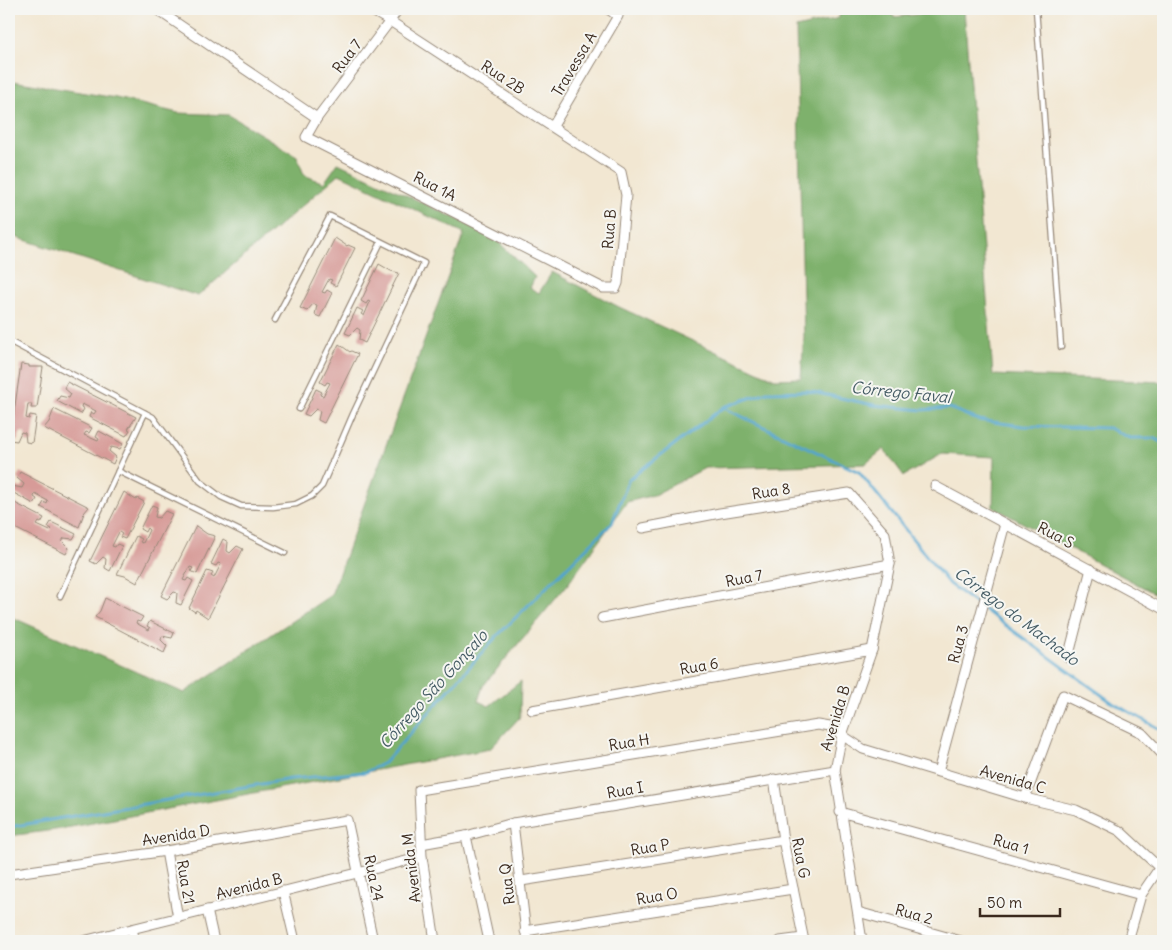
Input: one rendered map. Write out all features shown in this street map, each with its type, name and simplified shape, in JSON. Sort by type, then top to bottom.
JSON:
[{"type":"street","points":[[156,9],[317,118]]},
{"type":"street","name":"Rua 2B","points":[[369,9],[554,126],[621,172]]},
{"type":"street","name":"Rua 7","points":[[306,137],[317,118],[398,9]]},
{"type":"street","name":"Travessa A","points":[[554,126],[618,16],[608,9]]},
{"type":"street","name":"Rua 1A","points":[[306,137],[603,288],[616,288]]},
{"type":"street","name":"Rua B","points":[[616,288],[626,195],[621,172]]},
{"type":"street","name":"Rua S","points":[[935,486],[1163,609]]},
{"type":"street","name":"Rua 8","points":[[643,528],[849,493],[885,534]]},
{"type":"street","name":"Rua 3","points":[[938,772],[1005,524]]},
{"type":"street","name":"Avenida B","points":[[862,941],[834,770],[842,735],[872,650],[890,564],[885,534]]},
{"type":"street","name":"Rua 7","points":[[602,618],[890,564]]},
{"type":"street","points":[[1068,658],[1091,569]]},
{"type":"street","name":"Rua 6","points":[[532,710],[872,650]]},
{"type":"street","points":[[1025,798],[1063,695],[1142,733],[1163,756]]},
{"type":"street","name":"Rua H","points":[[419,790],[818,725],[830,727],[842,735]]},
{"type":"street","name":"Avenida C","points":[[842,735],[863,749],[1025,798],[1076,810],[1120,830],[1162,869]]},
{"type":"street","name":"Rua I","points":[[421,844],[466,836],[513,823],[834,770]]},
{"type":"street","name":"Rua G","points":[[774,779],[783,840],[803,939]]},
{"type":"street","name":"Avenida M","points":[[419,790],[422,857],[435,941]]},
{"type":"street","name":"Rua 1","points":[[840,812],[1141,895]]},
{"type":"street","name":"Avenida D","points":[[9,874],[166,851],[347,820]]},
{"type":"street","name":"Rua 24","points":[[347,820],[373,941]]},
{"type":"street","name":"Rua Q","points":[[513,823],[527,941]]},
{"type":"street","points":[[466,836],[489,941]]},
{"type":"street","name":"Rua P","points":[[521,881],[783,840]]},
{"type":"street","name":"Rua 21","points":[[166,851],[178,918]]},
{"type":"street","name":"Avenida B","points":[[83,941],[422,857]]},
{"type":"street","points":[[1128,941],[1141,895],[1162,869]]},
{"type":"street","name":"Rua O","points":[[525,930],[793,889]]},
{"type":"street","points":[[284,892],[295,941]]},
{"type":"street","points":[[207,910],[214,941]]},
{"type":"street","name":"Rua 2","points":[[858,912],[961,941]]},
{"type":"street","points":[[132,929],[135,941]]},
{"type":"street","points":[[780,941],[803,939]]},
{"type":"lane","points":[[1036,9],[1061,347]]},
{"type":"lane","points":[[9,341],[153,417],[200,482],[221,497],[240,506],[273,507],[296,504],[312,496],[322,486],[353,414],[424,263],[330,216],[275,320]]},
{"type":"lane","points":[[299,409],[382,242]]},
{"type":"lane","points":[[60,596],[146,412]]},
{"type":"lane","points":[[118,471],[285,553]]},
{"type":"green space","points":[[840,9],[891,9],[893,17],[964,10],[993,375],[1163,382],[1163,598],[993,507],[994,457],[942,454],[904,476],[884,449],[865,464],[705,468],[654,495],[627,502],[568,584],[483,686],[478,701],[489,706],[521,681],[520,717],[490,749],[55,830],[9,836],[9,616],[184,693],[331,595],[464,233],[339,174],[198,296],[9,235],[9,106],[13,81],[116,98],[178,113],[229,115],[297,156],[304,175],[324,183],[338,163],[491,235],[535,277],[530,288],[539,293],[552,272],[619,307],[775,379],[801,378],[804,337],[796,28],[839,18]]},
{"type":"building","points":[[335,238],[347,246],[355,248],[336,286],[330,283],[332,280],[329,279],[322,292],[325,293],[327,290],[332,293],[320,317],[315,315],[317,305],[313,304],[307,311],[300,308]]},
{"type":"building","points":[[379,264],[399,273],[365,343],[359,340],[360,330],[357,328],[350,335],[345,333],[357,308],[363,311],[361,314],[364,316],[370,302],[368,301],[366,304],[361,301]]},
{"type":"building","points":[[339,344],[350,352],[358,354],[324,423],[318,420],[320,411],[316,409],[309,416],[304,414],[316,389],[322,392],[320,395],[323,396],[330,383],[327,382],[325,385],[320,382]]},
{"type":"building","points":[[21,364],[29,365],[29,367],[43,367],[37,408],[31,408],[32,404],[28,404],[26,418],[29,419],[30,415],[36,416],[32,443],[26,442],[25,433],[21,432],[17,441],[10,440]]},
{"type":"building","points":[[67,382],[136,417],[126,436],[89,417],[91,412],[94,414],[96,411],[82,404],[81,407],[84,409],[81,414],[57,401],[60,396],[69,398],[71,394],[64,388]]},
{"type":"building","points":[[54,409],[92,428],[89,433],[86,432],[84,435],[98,441],[99,439],[96,437],[99,431],[123,444],[120,449],[111,447],[109,451],[116,457],[113,464],[44,428],[49,422]]},
{"type":"building","points":[[20,472],[89,507],[84,513],[79,527],[41,507],[44,502],[47,504],[48,501],[35,494],[34,497],[37,499],[34,504],[10,491],[12,486],[22,488],[24,484],[17,478]]},
{"type":"building","points":[[124,492],[136,500],[137,498],[144,502],[125,539],[120,537],[122,534],[119,532],[112,546],[115,547],[117,544],[122,546],[110,571],[105,568],[106,559],[103,557],[96,564],[90,561]]},
{"type":"building","points":[[9,500],[44,518],[37,525],[50,531],[52,529],[48,527],[51,522],[76,534],[73,539],[64,538],[62,541],[69,548],[66,554],[9,525]]},
{"type":"building","points":[[152,505],[157,507],[155,517],[159,518],[165,511],[172,514],[137,583],[117,574],[136,536],[142,539],[140,542],[143,543],[149,530],[147,528],[145,532],[140,529]]},
{"type":"building","points":[[196,526],[207,534],[215,536],[197,574],[191,571],[193,568],[190,567],[183,580],[186,581],[188,578],[193,581],[181,605],[176,603],[177,593],[174,592],[167,599],[161,596]]},
{"type":"building","points":[[223,539],[228,542],[227,551],[230,553],[237,546],[243,549],[208,618],[189,608],[207,571],[213,573],[211,576],[214,578],[221,564],[218,563],[216,566],[211,564]]},
{"type":"building","points":[[105,598],[143,617],[140,622],[137,621],[136,623],[149,630],[150,628],[147,626],[150,621],[174,633],[172,638],[162,636],[161,640],[167,646],[164,653],[95,617],[100,611]]},
{"type":"waterway","name":"Córrego São Gonçalo","points":[[9,827],[291,779],[366,772],[384,763],[496,637],[612,523],[629,479],[724,407],[767,392],[808,391],[874,405],[922,410],[950,408],[978,420],[1023,426],[1109,428],[1130,438],[1153,438],[1163,443]]},
{"type":"waterway","name":"Córrego do Machado","points":[[724,408],[859,472],[949,584],[1110,701],[1163,731]]},
{"type":"water label","name":"Córrego Faval","points":[[901,392]]}]
